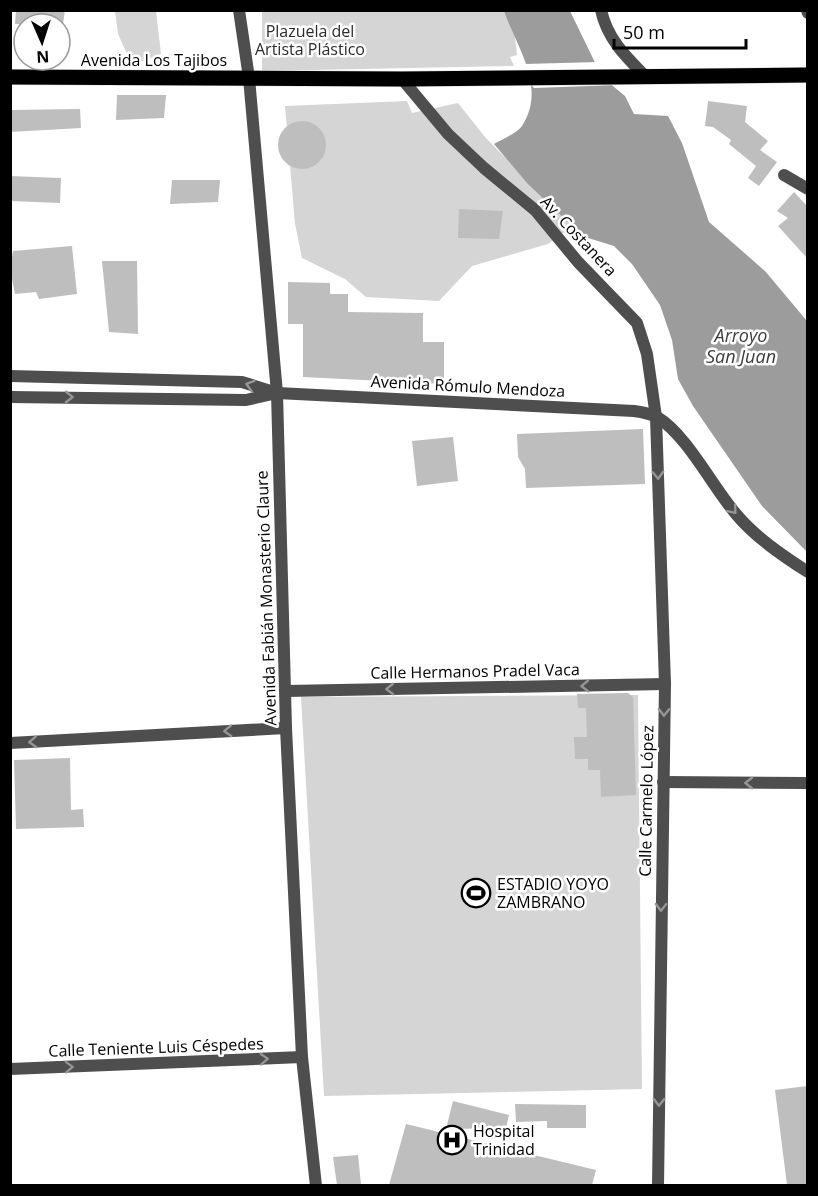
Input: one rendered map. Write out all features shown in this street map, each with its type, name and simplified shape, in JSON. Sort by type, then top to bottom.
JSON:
[{"type":"main road","name":"Avenida Los Tajibos","points":[[10,77],[514,79],[641,75],[807,75]]},
{"type":"street","name":"Avenida Fabián Monasterio Claure","points":[[239,10],[249,78],[277,393],[286,728],[302,1057],[316,1185]]},
{"type":"street","points":[[601,10],[604,24],[619,50],[641,75]]},
{"type":"street","name":"Av. Costanera","points":[[402,79],[448,134],[484,168],[535,210],[578,262],[637,323],[647,354],[656,417]]},
{"type":"street","points":[[784,175],[807,189]]},
{"type":"street","name":"Avenida Rómulo Mendoza","points":[[10,376],[242,382],[277,393],[634,411],[656,417]]},
{"type":"street","name":"Avenida Rómulo Mendoza","points":[[10,397],[246,400],[277,393]]},
{"type":"street","points":[[656,417],[688,446],[708,479],[738,516],[784,558],[807,573]]},
{"type":"street","name":"Calle Carmelo López","points":[[656,417],[664,684],[658,1185]]},
{"type":"street","name":"Calle Hermanos Pradel Vaca","points":[[286,691],[664,684]]},
{"type":"street","points":[[10,743],[286,728]]},
{"type":"street","points":[[663,782],[807,783]]},
{"type":"street","name":"Calle Teniente Luis Céspedes","points":[[10,1069],[302,1057]]},
{"type":"green space","points":[[115,11],[156,11],[161,54],[132,65],[118,34]]},
{"type":"green space","name":"Plazuela del Artista Plástico","points":[[262,11],[512,11],[517,55],[510,57],[514,66],[262,71]]},
{"type":"green space","points":[[407,101],[412,113],[458,103],[485,137],[572,226],[548,244],[472,266],[439,301],[366,297],[345,279],[302,258],[295,224],[285,106]]},
{"type":"green space","name":"ESTADIO YOYO ZAMBRANO","points":[[638,695],[642,1089],[324,1096],[301,697]]},
{"type":"water","name":"Arroyo San Juan","points":[[504,11],[570,11],[602,77],[625,96],[634,114],[668,116],[682,143],[709,222],[765,271],[807,321],[807,552],[762,506],[693,406],[678,379],[672,340],[660,305],[632,264],[614,246],[585,237],[572,226],[527,183],[494,144],[513,134],[522,126],[532,97],[527,68]]},
{"type":"pier","points":[[599,62],[605,75],[617,85],[534,88],[527,80],[524,64]]},
{"type":"building","points":[[16,10],[65,10],[65,12],[16,12]]},
{"type":"building","points":[[117,95],[166,95],[164,118],[116,120]]},
{"type":"building","points":[[708,101],[747,106],[745,122],[768,141],[760,150],[777,162],[759,186],[748,178],[756,166],[729,144],[731,140],[713,127],[705,126]]},
{"type":"building","points":[[80,109],[81,128],[10,132],[10,110]]},
{"type":"building","points":[[302,121],[319,128],[326,145],[319,162],[302,169],[285,162],[278,145],[285,128]]},
{"type":"building","points":[[10,176],[61,178],[60,203],[10,201]]},
{"type":"building","points":[[172,180],[220,180],[218,202],[170,204]]},
{"type":"building","points":[[794,192],[807,206],[807,258],[778,226],[788,218],[777,211]]},
{"type":"building","points":[[459,209],[503,211],[499,239],[458,238]]},
{"type":"building","points":[[72,246],[77,294],[39,299],[36,292],[15,294],[10,268],[13,251]]},
{"type":"building","points":[[102,261],[137,261],[138,334],[109,332]]},
{"type":"building","points":[[288,282],[330,283],[330,294],[348,294],[348,312],[423,313],[423,342],[444,342],[444,384],[303,377],[303,324],[288,324]]},
{"type":"building","points":[[643,429],[645,484],[526,488],[525,469],[518,457],[517,434]]},
{"type":"building","points":[[453,437],[458,481],[417,486],[412,441]]},
{"type":"building","points":[[628,693],[633,697],[636,795],[601,797],[600,770],[588,770],[588,759],[575,759],[574,737],[587,737],[586,708],[578,708],[577,694]]},
{"type":"building","points":[[70,758],[71,810],[83,809],[84,827],[16,829],[14,760]]},
{"type":"building","points":[[807,1086],[807,1185],[787,1185],[775,1090]]},
{"type":"building","points":[[453,1101],[509,1115],[506,1128],[446,1129]]},
{"type":"building","points":[[515,1104],[586,1105],[586,1128],[547,1128],[547,1121],[516,1122]]},
{"type":"building","name":"Hospital Trinidad","points":[[406,1124],[596,1170],[592,1185],[389,1185]]},
{"type":"building","points":[[358,1155],[361,1184],[337,1185],[333,1157]]},
{"type":"place","name":"ESTADIO YOYO ZAMBRANO","points":[[476,893]]},
{"type":"place","name":"Hospital Trinidad","points":[[452,1140]]}]
